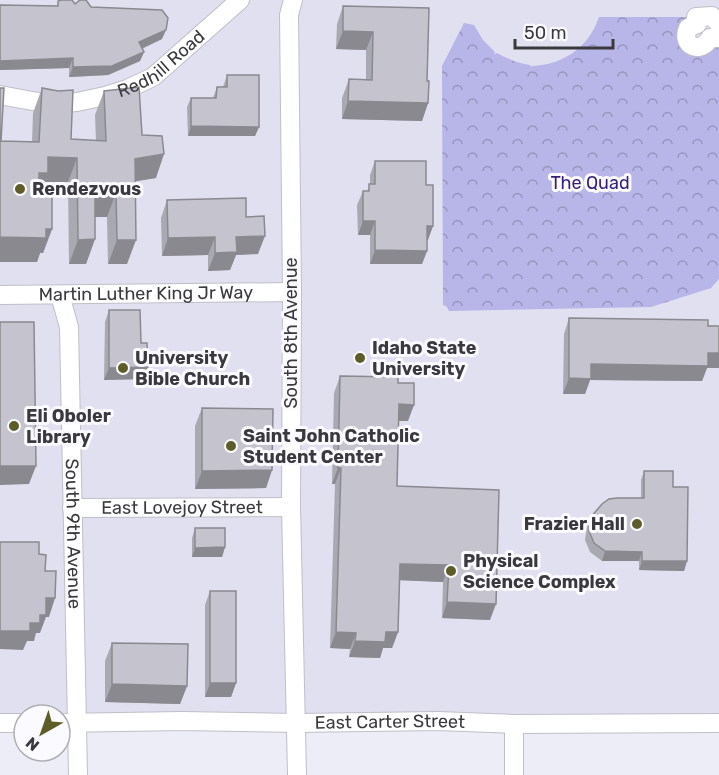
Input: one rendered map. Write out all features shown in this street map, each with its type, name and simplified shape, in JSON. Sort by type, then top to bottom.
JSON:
[{"type":"street","name":"Redhill Road","points":[[0,95],[49,104],[77,102],[127,89],[153,77],[240,0]]},
{"type":"street","name":"South 8th Avenue","points":[[293,0],[289,15],[292,292],[291,507],[297,775]]},
{"type":"street","points":[[719,24],[712,16],[696,17],[697,24],[688,28],[686,38],[692,46],[701,47],[706,45],[710,38],[719,38]]},
{"type":"street","name":"Martin Luther King Jr Way","points":[[0,295],[292,292]]},
{"type":"street","name":"South 9th Avenue","points":[[60,295],[69,327],[72,508],[69,703]]},
{"type":"street","name":"East Lovejoy Street","points":[[72,508],[291,507]]},
{"type":"street","name":"East Carter Street","points":[[72,723],[438,721],[514,724],[719,723]]},
{"type":"street","points":[[514,724],[514,775]]},
{"type":"street","name":"South 9th Avenue","points":[[72,740],[78,775]]},
{"type":"shaded area","name":"Idaho State University","points":[[0,0],[719,0],[719,723],[72,716],[72,703],[12,703],[12,719],[0,723]]},
{"type":"green space","name":"The Quad","points":[[599,17],[686,17],[682,32],[710,48],[719,47],[719,279],[711,288],[651,307],[449,311],[443,305],[442,66],[464,23],[474,25],[495,54],[531,67],[554,62],[573,52],[589,37]]},
{"type":"building","points":[[72,0],[75,4],[80,0],[86,0],[91,7],[162,10],[168,18],[166,30],[139,42],[144,52],[112,66],[73,67],[73,58],[0,61],[0,5],[58,6],[58,1]]},
{"type":"building","points":[[343,6],[429,8],[428,103],[348,101],[349,79],[372,80],[373,32],[343,31]]},
{"type":"building","points":[[227,75],[259,75],[259,127],[191,126],[191,98],[216,98],[217,87],[227,87]]},
{"type":"building","points":[[139,87],[142,135],[162,136],[164,154],[135,159],[136,240],[117,240],[116,193],[95,193],[95,239],[78,240],[77,158],[48,157],[48,173],[39,173],[39,193],[52,194],[52,229],[46,229],[46,238],[0,237],[0,88],[4,88],[1,141],[39,142],[42,88],[58,91],[73,90],[71,139],[106,141],[104,91]]},
{"type":"building","points":[[375,161],[426,161],[426,185],[433,185],[433,226],[427,226],[427,251],[375,250],[375,221],[363,221],[363,191],[369,191],[369,184],[375,184]]},
{"type":"building","points":[[246,198],[246,217],[264,216],[265,236],[236,237],[237,252],[215,253],[215,237],[168,238],[167,200]]},
{"type":"building","points":[[109,310],[140,310],[141,343],[147,343],[148,367],[109,368]]},
{"type":"building","points":[[569,318],[708,320],[708,326],[719,326],[719,353],[708,353],[708,366],[591,364],[591,379],[569,378]]},
{"type":"building","name":"Eli Oboler Library","points":[[0,322],[34,322],[36,466],[0,466]]},
{"type":"building","points":[[340,376],[398,377],[398,383],[414,383],[414,405],[399,404],[397,486],[499,490],[496,604],[447,602],[449,565],[400,564],[398,632],[386,632],[385,642],[355,641],[356,633],[336,632],[341,468],[338,468]]},
{"type":"building","name":"Saint John Catholic Student Center","points":[[202,408],[273,409],[272,470],[202,471]]},
{"type":"building","name":"Frazier Hall","points":[[644,471],[673,471],[673,487],[688,487],[687,561],[642,561],[642,552],[605,551],[594,543],[589,531],[590,518],[609,499],[644,498]]},
{"type":"building","points":[[195,528],[225,528],[225,547],[195,548]]},
{"type":"building","points":[[0,542],[39,542],[39,554],[46,555],[45,571],[56,571],[55,598],[46,598],[46,615],[40,615],[40,623],[30,623],[30,631],[0,631]]},
{"type":"building","points":[[210,591],[236,591],[236,683],[210,683]]},
{"type":"building","points":[[112,643],[188,644],[187,686],[112,684]]},
{"type":"place","name":"Rendezvous","points":[[20,189]]},
{"type":"place","name":"Idaho State University","points":[[360,358]]},
{"type":"place","name":"University Bible Church","points":[[123,368]]},
{"type":"place","name":"Eli Oboler Library","points":[[14,426]]},
{"type":"place","name":"Saint John Catholic Student Center","points":[[231,446]]},
{"type":"place","name":"Frazier Hall","points":[[637,524]]},
{"type":"place","name":"Physical Science Complex","points":[[451,571]]}]
